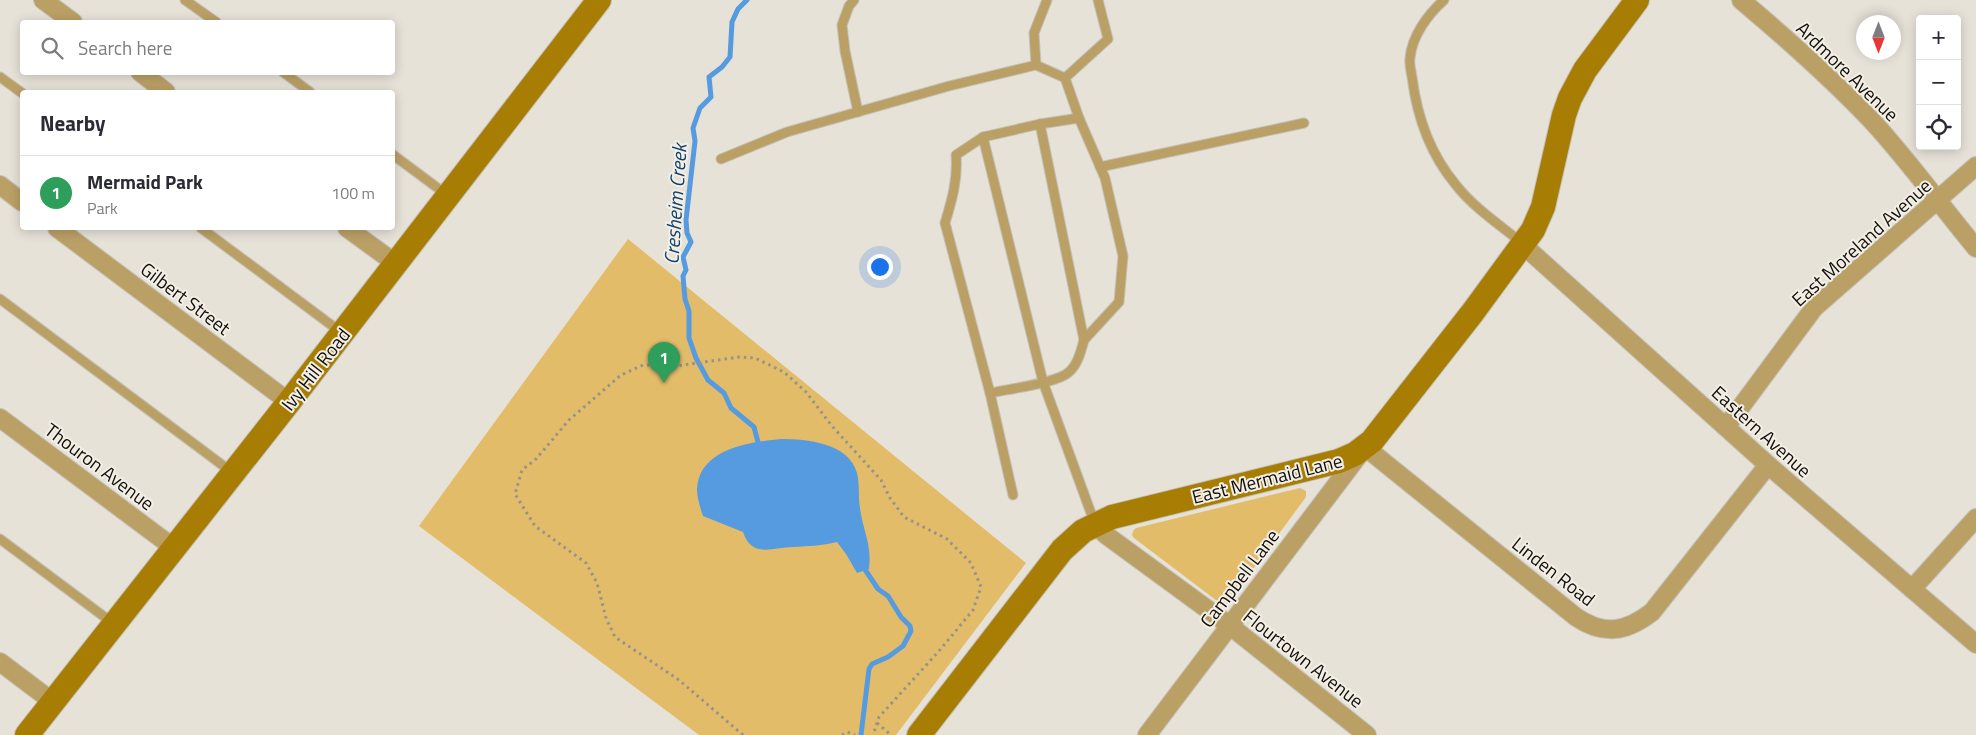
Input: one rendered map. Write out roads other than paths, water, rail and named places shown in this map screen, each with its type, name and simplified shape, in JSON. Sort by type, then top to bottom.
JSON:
[{"type":"main road","name":"Ivy Hill Road","points":[[27,735],[234,473],[599,0]]},
{"type":"main road","name":"East Mermaid Lane","points":[[919,735],[1074,537],[1095,524],[1139,510],[1324,465],[1348,457],[1365,447],[1380,432],[1523,245],[1538,219],[1564,115],[1577,84],[1637,0]]},
{"type":"street","points":[[43,0],[70,20]]},
{"type":"street","name":"Ardmore Avenue","points":[[1741,0],[1836,85],[1902,156],[1976,248]]},
{"type":"street","points":[[144,75],[163,90]]},
{"type":"street","name":"East Moreland Avenue","points":[[1726,427],[1814,308],[1976,166]]},
{"type":"street","points":[[0,185],[20,200]]},
{"type":"street","name":"Gilbert Street","points":[[60,230],[289,402]]},
{"type":"street","points":[[350,230],[395,264]]},
{"type":"street","name":"Eastern Avenue","points":[[1523,245],[1768,465],[1976,644]]},
{"type":"street","name":"Thouron Avenue","points":[[0,418],[174,548]]},
{"type":"street","name":"Linden Road","points":[[1365,447],[1576,617],[1587,624],[1607,630],[1620,629],[1632,625],[1652,612],[1768,465]]},
{"type":"street","name":"Campbell Lane","points":[[1147,735],[1365,447]]},
{"type":"street","points":[[1912,589],[1976,518]]},
{"type":"street","name":"Flourtown Avenue","points":[[1095,524],[1106,535],[1229,625],[1367,735]]},
{"type":"street","points":[[0,662],[53,702]]},
{"type":"lane","points":[[186,0],[213,20]]},
{"type":"lane","points":[[854,0],[849,6],[842,25],[845,52],[858,112]]},
{"type":"lane","points":[[1036,65],[1034,33],[1047,0]]},
{"type":"lane","points":[[1065,78],[1108,39],[1098,0]]},
{"type":"lane","points":[[1444,0],[1436,7],[1417,33],[1410,58],[1413,88],[1422,128],[1437,158],[1456,186],[1523,245]]},
{"type":"lane","points":[[721,159],[786,132],[949,86],[1036,65],[1065,78],[1104,178],[1123,256],[1119,302],[1084,340],[1078,358],[1069,372],[1057,379],[990,393]]},
{"type":"lane","points":[[287,75],[307,90]]},
{"type":"lane","points":[[0,77],[20,92]]},
{"type":"lane","points":[[1013,495],[990,393],[945,223],[953,196],[957,169],[956,155],[983,137],[1040,124],[1079,118]]},
{"type":"lane","points":[[1100,168],[1304,123]]},
{"type":"lane","points":[[1040,124],[1084,340]]},
{"type":"lane","points":[[983,137],[1043,382],[1095,524]]},
{"type":"lane","points":[[395,156],[447,195]]},
{"type":"lane","points":[[205,230],[342,333]]},
{"type":"lane","points":[[0,299],[234,473]]},
{"type":"lane","points":[[0,539],[114,624]]},
{"type":"water","points":[[781,439],[803,440],[826,445],[845,455],[853,463],[858,477],[861,516],[870,560],[869,569],[857,573],[837,542],[764,550],[758,549],[752,546],[743,532],[703,516],[697,489],[700,475],[707,464],[717,456],[742,445]]},
{"type":"waterway","name":"Cresheim Creek","points":[[747,0],[738,9],[732,22],[730,57],[722,67],[709,77],[711,97],[700,108],[693,128],[695,141],[686,220],[687,233],[691,242],[683,257],[686,270],[683,276],[685,299],[689,311],[689,338],[696,358],[708,380],[724,393],[731,408],[754,427],[759,446]]},
{"type":"waterway","name":"Cresheim Creek","points":[[861,735],[869,669],[872,664],[888,657],[903,646],[911,631],[910,626],[901,617],[888,596],[878,589],[862,565]]},
{"type":"place","name":"Mermaid Park","points":[[664,383]]}]
